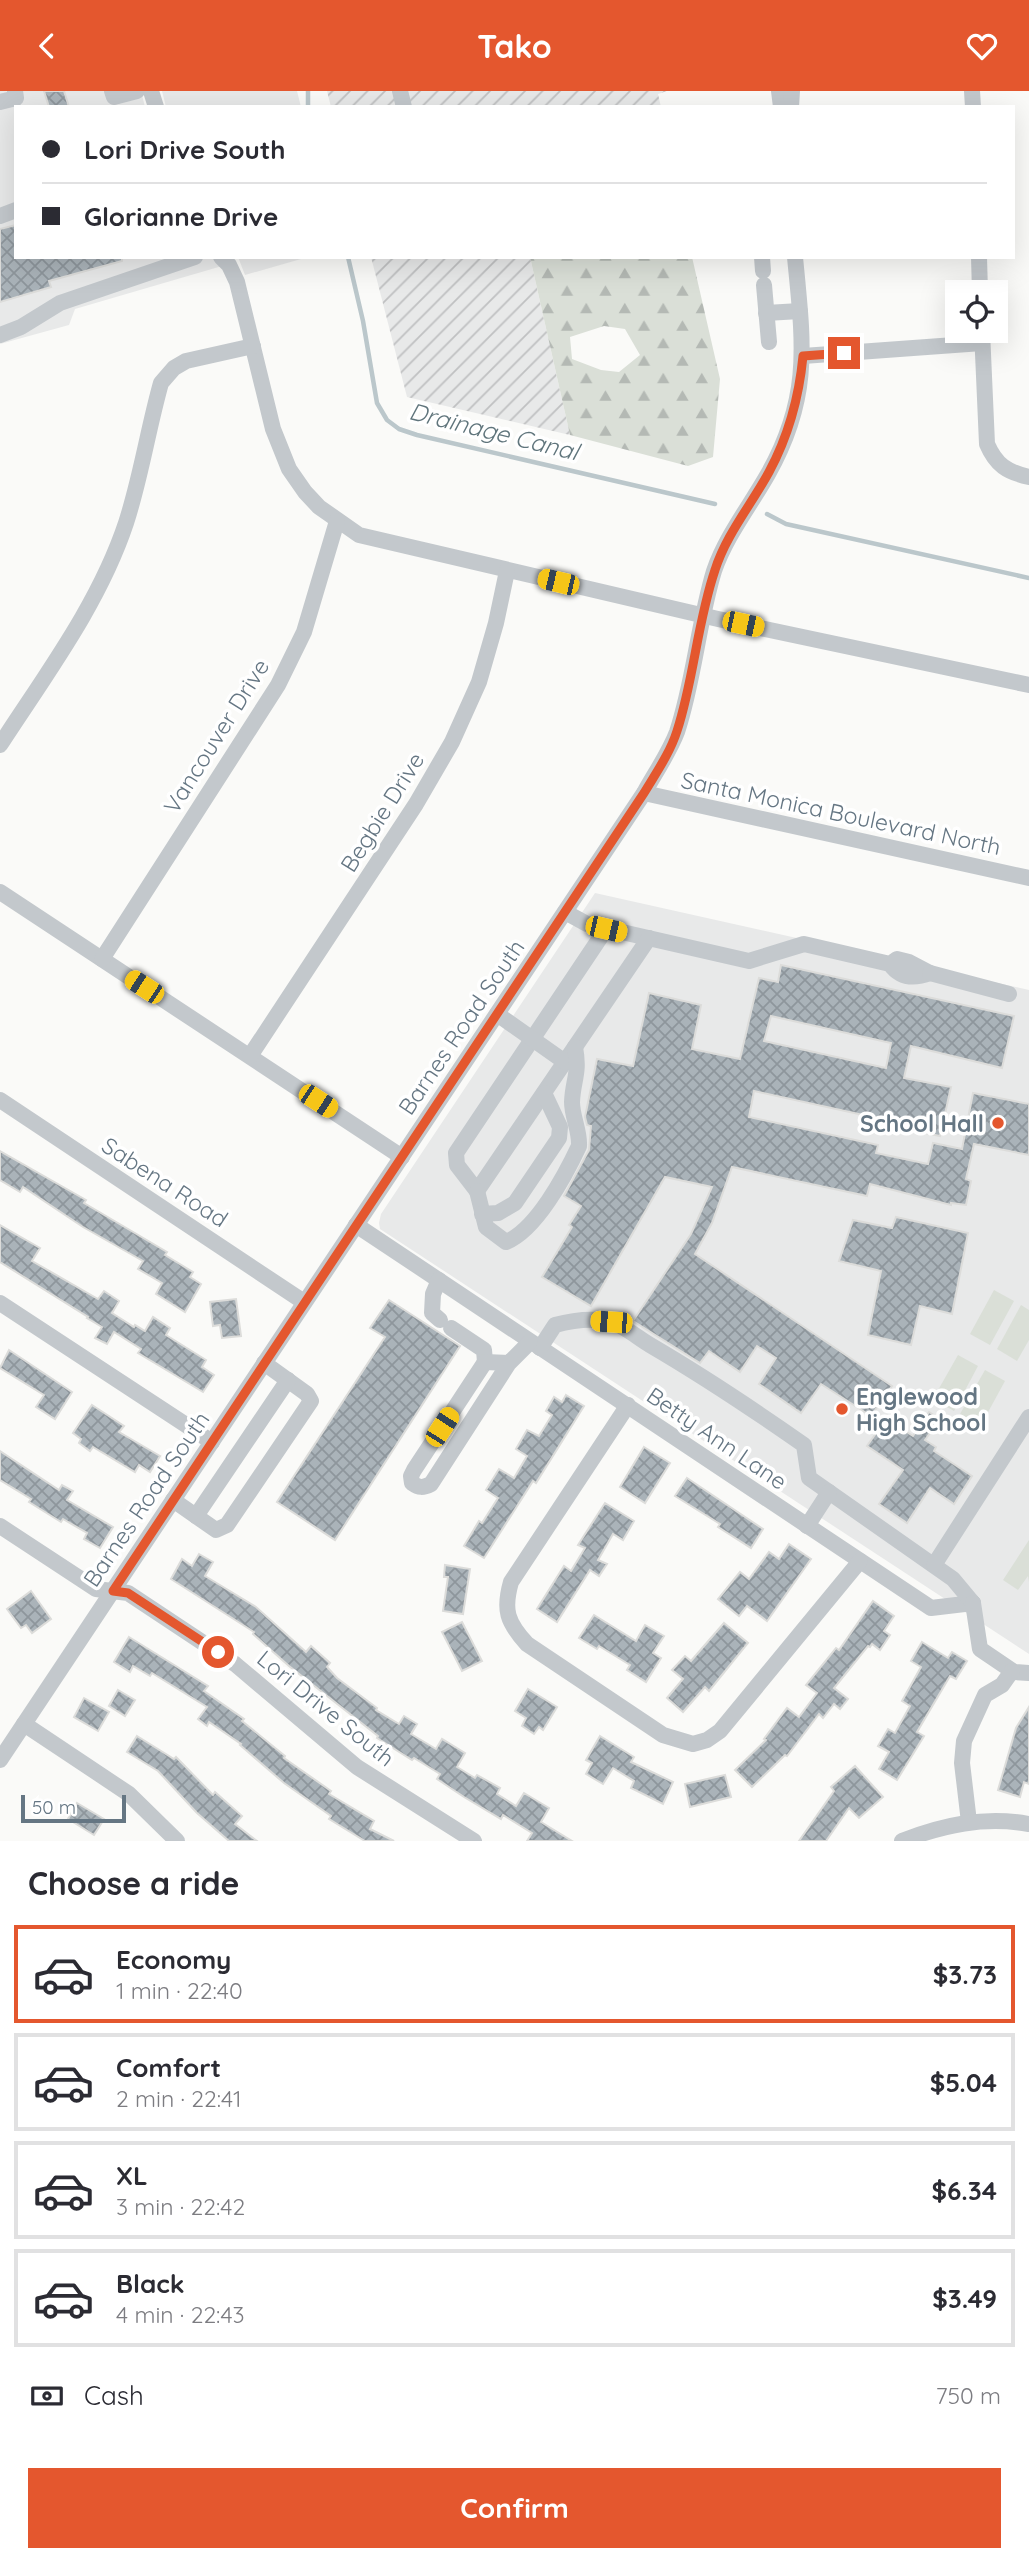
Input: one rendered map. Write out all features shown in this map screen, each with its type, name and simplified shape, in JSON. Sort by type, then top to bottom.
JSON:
[{"type":"street","points":[[113,98],[137,91]]},
{"type":"street","points":[[0,335],[21,327],[60,303],[189,259]]},
{"type":"street","points":[[223,259],[234,273],[273,429],[289,469],[319,507],[337,521],[371,539],[1029,685]]},
{"type":"street","name":"Barnes Road South","points":[[0,1760],[644,793],[677,732],[702,614],[722,553],[769,472],[790,426],[803,356],[795,259]]},
{"type":"street","points":[[979,259],[980,280]]},
{"type":"street","points":[[763,271],[769,342]]},
{"type":"street","points":[[766,313],[800,311]]},
{"type":"street","points":[[803,356],[945,341]]},
{"type":"street","points":[[982,343],[987,444],[997,463],[1004,469],[1029,477]]},
{"type":"street","points":[[0,745],[68,642],[109,566],[126,523],[161,383],[174,368],[186,361],[253,346]]},
{"type":"street","name":"Vancouver Drive","points":[[102,959],[278,685],[304,632],[337,521]]},
{"type":"street","name":"Begbie Drive","points":[[250,1056],[416,804],[452,742],[479,682],[494,632],[507,571]]},
{"type":"street","name":"Santa Monica Boulevard North","points":[[644,793],[1029,878]]},
{"type":"street","points":[[0,892],[402,1157]]},
{"type":"street","points":[[565,912],[587,924],[749,961],[804,944],[890,964],[895,972],[907,977],[930,973],[1009,994]]},
{"type":"street","points":[[575,1047],[579,1066],[572,1109],[579,1146],[527,1230],[506,1242],[490,1232],[482,1214],[477,1191],[457,1165],[456,1153],[606,929]]},
{"type":"street","points":[[477,1191],[649,938]]},
{"type":"street","points":[[497,1014],[565,1062]]},
{"type":"street","points":[[482,1214],[498,1213],[515,1203],[559,1138],[559,1127],[544,1093]]},
{"type":"street","name":"Sabena Road","points":[[0,1100],[304,1302]]},
{"type":"street","name":"Betty Ann Lane","points":[[356,1226],[931,1608],[973,1603]]},
{"type":"street","points":[[439,1280],[433,1294],[432,1313],[484,1350],[485,1362],[414,1470],[412,1483],[418,1487],[431,1484],[509,1363],[535,1345],[555,1325],[577,1319],[611,1322],[728,1391],[804,1445],[809,1478],[953,1579],[973,1603],[980,1649],[1012,1671],[1029,1673]]},
{"type":"street","points":[[0,1303],[212,1442]]},
{"type":"street","points":[[485,1362],[509,1363]]},
{"type":"street","points":[[173,1500],[216,1530],[227,1525],[296,1424],[311,1401],[307,1394],[264,1363]]},
{"type":"street","points":[[196,1516],[288,1380]]},
{"type":"street","points":[[628,1405],[511,1582],[506,1599],[508,1615],[514,1630],[527,1644],[663,1735],[693,1744],[707,1740],[720,1731],[860,1561]]},
{"type":"street","points":[[934,1565],[1029,1417]]},
{"type":"street","points":[[807,1526],[829,1492]]},
{"type":"street","name":"Lori Drive South","points":[[0,1526],[96,1589],[128,1593],[235,1664],[357,1767],[474,1841]]},
{"type":"street","points":[[969,1822],[961,1763],[967,1732],[985,1695],[1002,1685],[1012,1671]]},
{"type":"street","points":[[24,1724],[129,1794],[177,1841]]},
{"type":"street","points":[[902,1841],[929,1831],[969,1822],[1029,1824]]},
{"type":"shaded area","points":[[0,91],[141,91],[144,105],[14,105],[14,259],[214,259],[222,266],[75,309],[69,325],[0,344]]},
{"type":"shaded area","points":[[162,91],[297,91],[300,105],[166,105]]},
{"type":"shaded area","points":[[327,91],[667,91],[658,94],[661,105],[330,105]]},
{"type":"shaded area","points":[[239,259],[301,259],[245,275]]},
{"type":"shaded area","points":[[372,259],[530,259],[570,435],[407,397]]},
{"type":"shaded area","name":"Englewood High School","points":[[595,893],[1029,990],[1029,1654],[380,1229],[381,1214]]},
{"type":"green space","points":[[530,259],[692,259],[720,379],[713,457],[688,466],[570,435]],"holes":[[[604,326],[625,329],[640,355],[619,372],[601,370],[572,359],[570,337]]]},
{"type":"green space","points":[[994,1290],[1014,1301],[990,1345],[970,1334]]},
{"type":"green space","points":[[1021,1305],[1029,1310],[1029,1340],[1017,1361],[997,1349]]},
{"type":"green space","points":[[958,1355],[978,1366],[954,1411],[933,1399]]},
{"type":"green space","points":[[985,1370],[1005,1381],[981,1425],[960,1414]]},
{"type":"green space","points":[[1029,1540],[1029,1582],[1028,1576],[1018,1590],[1003,1580]]},
{"type":"building","points":[[44,91],[64,91],[68,105],[48,105]]},
{"type":"building","points":[[14,226],[14,259],[122,261],[49,281],[51,287],[0,302],[0,229]]},
{"type":"building","points":[[781,965],[1014,1016],[1002,1068],[911,1046],[904,1078],[951,1087],[940,1136],[876,1123],[877,1118],[754,1091],[749,1117],[878,1145],[876,1153],[928,1164],[933,1143],[962,1149],[973,1093],[1029,1104],[1029,1155],[974,1144],[966,1179],[971,1181],[966,1205],[951,1205],[870,1184],[867,1196],[732,1167],[712,1223],[695,1254],[892,1386],[871,1416],[821,1384],[801,1413],[759,1384],[776,1358],[757,1346],[740,1372],[709,1351],[700,1363],[633,1321],[691,1234],[712,1187],[665,1177],[591,1306],[542,1277],[572,1227],[569,1225],[581,1206],[564,1196],[589,1150],[591,1126],[587,1125],[585,1117],[597,1059],[633,1066],[649,993],[701,1005],[692,1049],[740,1059],[759,978],[778,982]],"holes":[[[771,1016],[891,1043],[886,1068],[764,1041]]]},
{"type":"building","points":[[0,1151],[86,1200],[84,1203],[167,1252],[165,1255],[193,1272],[190,1277],[201,1284],[185,1312],[156,1294],[162,1283],[138,1269],[143,1261],[83,1227],[23,1187],[20,1192],[0,1180]]},
{"type":"building","points":[[896,1217],[968,1233],[952,1314],[920,1306],[911,1345],[868,1335],[881,1271],[839,1261],[853,1220],[892,1228]]},
{"type":"building","points":[[0,1225],[40,1248],[32,1261],[98,1299],[104,1291],[119,1301],[112,1313],[134,1327],[135,1325],[145,1331],[153,1317],[170,1328],[166,1335],[206,1360],[202,1367],[214,1375],[203,1392],[138,1353],[141,1349],[114,1332],[107,1344],[95,1338],[102,1327],[0,1262]]},
{"type":"building","points":[[236,1299],[241,1336],[222,1338],[220,1325],[213,1326],[210,1302]]},
{"type":"building","points":[[389,1300],[460,1346],[335,1540],[277,1502],[385,1337],[370,1328]]},
{"type":"building","points":[[9,1350],[72,1392],[55,1419],[36,1407],[44,1395],[0,1368]]},
{"type":"building","points":[[566,1395],[584,1406],[536,1483],[533,1481],[484,1558],[464,1546],[479,1521],[482,1523],[498,1498],[486,1490],[499,1469],[514,1478],[527,1456],[516,1449],[527,1430],[539,1436],[552,1415],[546,1411],[554,1397],[562,1402]]},
{"type":"building","points":[[92,1405],[124,1426],[119,1432],[160,1456],[150,1472],[139,1465],[135,1472],[93,1447],[90,1451],[79,1443],[81,1439],[73,1433]]},
{"type":"building","points":[[929,1412],[940,1419],[925,1440],[936,1447],[934,1451],[972,1476],[954,1504],[930,1488],[907,1523],[879,1504],[903,1470],[867,1446],[886,1419],[913,1436]]},
{"type":"building","points":[[644,1447],[670,1463],[645,1503],[620,1487]]},
{"type":"building","points":[[0,1451],[59,1490],[62,1485],[73,1491],[67,1500],[113,1527],[100,1548],[84,1539],[87,1533],[63,1519],[61,1522],[0,1480]]},
{"type":"building","points":[[687,1478],[763,1529],[751,1548],[718,1527],[720,1524],[675,1496]]},
{"type":"building","points":[[605,1503],[634,1521],[623,1540],[613,1534],[598,1560],[607,1564],[599,1576],[590,1570],[557,1622],[537,1609],[564,1566],[571,1571],[585,1548],[578,1545]]},
{"type":"building","points":[[789,1544],[811,1559],[767,1621],[747,1606],[739,1616],[718,1599],[740,1572],[749,1579],[769,1552],[779,1559]]},
{"type":"building","points":[[199,1554],[213,1562],[205,1576],[256,1607],[306,1652],[311,1646],[330,1663],[327,1667],[337,1678],[377,1708],[376,1710],[399,1724],[404,1716],[417,1724],[411,1734],[436,1749],[442,1739],[465,1753],[457,1767],[500,1788],[497,1794],[516,1806],[524,1793],[549,1808],[541,1822],[572,1841],[527,1841],[532,1833],[503,1815],[501,1819],[464,1797],[437,1779],[440,1774],[377,1738],[378,1736],[289,1666],[253,1634],[254,1632],[171,1579],[182,1559],[192,1566]]},
{"type":"building","points":[[445,1565],[470,1569],[463,1614],[443,1611],[448,1577],[444,1577]]},
{"type":"building","points":[[31,1591],[51,1619],[32,1633],[26,1625],[21,1628],[7,1609]]},
{"type":"building","points":[[873,1601],[894,1616],[884,1631],[890,1635],[880,1650],[872,1644],[868,1646],[834,1688],[848,1699],[840,1709],[834,1704],[823,1718],[819,1714],[787,1756],[752,1787],[735,1770],[766,1740],[764,1739],[787,1708],[799,1717],[817,1693],[806,1685],[836,1648],[839,1650]]},
{"type":"building","points":[[594,1615],[636,1641],[645,1625],[664,1636],[653,1653],[661,1658],[646,1682],[627,1670],[630,1665],[599,1646],[597,1649],[579,1638]]},
{"type":"building","points":[[462,1622],[482,1661],[462,1671],[442,1632]]},
{"type":"building","points":[[724,1623],[748,1643],[709,1691],[705,1687],[683,1712],[667,1698],[683,1679],[672,1670],[685,1656],[691,1661]]},
{"type":"building","points":[[129,1637],[208,1686],[204,1691],[244,1719],[242,1721],[285,1756],[284,1758],[331,1791],[329,1794],[374,1821],[370,1829],[394,1841],[365,1841],[329,1819],[331,1816],[284,1783],[241,1744],[209,1722],[207,1726],[198,1719],[207,1707],[152,1673],[150,1676],[133,1666],[130,1672],[114,1662]]},
{"type":"building","points":[[922,1642],[948,1658],[952,1652],[967,1661],[956,1679],[950,1676],[917,1732],[924,1736],[897,1780],[879,1769],[889,1752],[878,1746],[888,1729],[895,1733],[910,1706],[902,1701],[921,1667],[911,1661]]},
{"type":"building","points":[[528,1689],[557,1707],[543,1730],[539,1727],[534,1734],[522,1726],[526,1718],[515,1711]]},
{"type":"building","points":[[118,1690],[135,1700],[125,1716],[109,1706]]},
{"type":"building","points":[[84,1698],[109,1712],[98,1731],[74,1717]]},
{"type":"building","points":[[1029,1707],[1029,1784],[1024,1782],[1020,1797],[998,1790],[1016,1728]]},
{"type":"building","points":[[137,1736],[174,1759],[176,1757],[213,1795],[215,1792],[242,1816],[235,1824],[257,1841],[229,1841],[197,1813],[158,1771],[127,1752]]},
{"type":"building","points":[[600,1736],[634,1757],[631,1762],[673,1782],[663,1804],[631,1788],[634,1781],[613,1768],[603,1784],[586,1774],[592,1763],[586,1760]]},
{"type":"building","points":[[855,1766],[883,1797],[859,1818],[849,1808],[826,1841],[799,1841],[834,1791],[831,1787]]},
{"type":"building","points":[[725,1775],[731,1797],[690,1807],[685,1784]]},
{"type":"building","points":[[77,1803],[104,1819],[94,1835],[68,1819]]},
{"type":"waterway","name":"Drainage Canal","points":[[308,91],[308,105]]},
{"type":"waterway","name":"Drainage Canal","points":[[348,259],[363,321],[377,403],[387,420],[399,429],[715,504]]},
{"type":"waterway","name":"Drainage Canal","points":[[767,514],[786,524],[1029,578]]},
{"type":"place","name":"School Hall","points":[[998,1123]]},
{"type":"place","name":"Englewood High School","points":[[842,1409]]},
{"type":"route","points":[[218,1652],[128,1593],[113,1591],[644,793],[677,732],[702,614],[715,569],[730,537],[769,472],[790,426],[796,408],[803,356],[844,353]]}]
